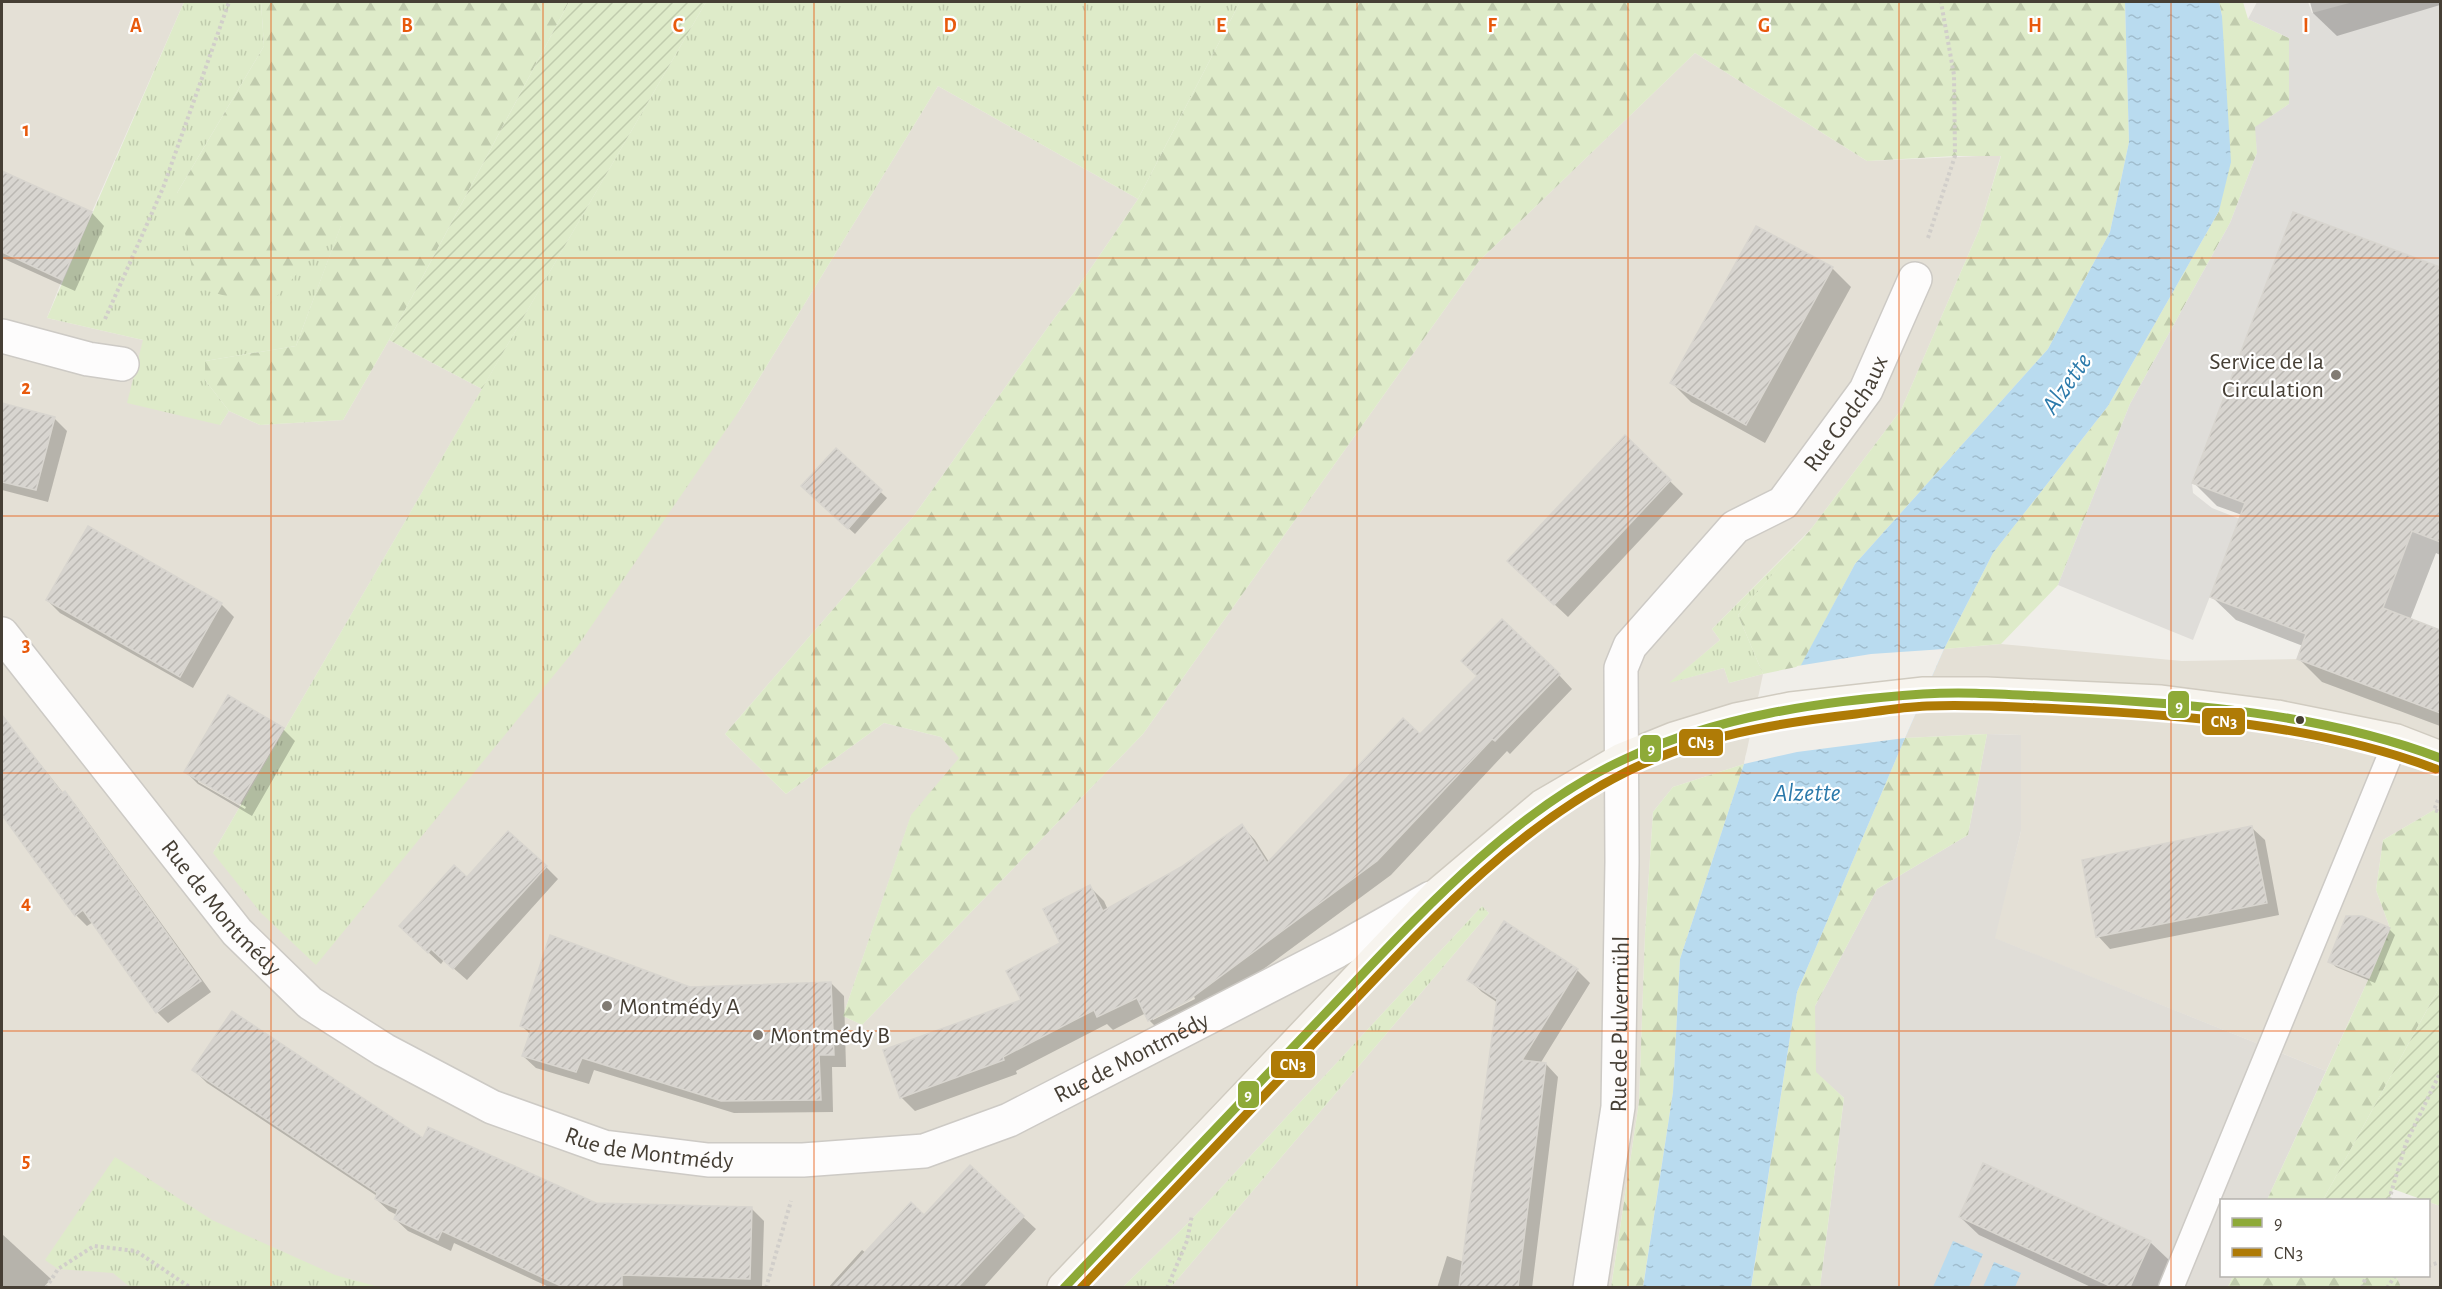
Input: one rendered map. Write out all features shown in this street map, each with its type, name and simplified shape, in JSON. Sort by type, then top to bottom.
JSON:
[{"type":"main road","points":[[1064,1287],[1440,893],[1543,806],[1622,760],[1674,739],[1736,720],[1791,709],[1863,699],[1924,694],[1986,694],[2161,702],[2277,717],[2396,741],[2440,758]]},
{"type":"street","name":"Rue Godchaux","points":[[1622,760],[1621,668],[1630,646],[1735,527],[1783,503],[1866,390],[1915,279]]},
{"type":"street","points":[[2,336],[88,358],[122,364]]},
{"type":"street","name":"Rue de Montmédy","points":[[2,634],[237,932],[310,1003],[384,1050],[492,1107],[604,1147],[708,1160],[803,1160],[924,1150],[1009,1120],[1337,951],[1440,893]]},
{"type":"street","name":"Rue de Pulvermühl","points":[[1590,1287],[1618,1107],[1622,760]]},
{"type":"lane","points":[[2171,1287],[2396,741]]},
{"type":"path","points":[[88,358],[163,188],[229,2]]},
{"type":"path","points":[[1915,279],[1955,156],[1954,75],[1941,2]]},
{"type":"path","points":[[2434,810],[2440,812]]},
{"type":"path","points":[[2390,1199],[2406,1143],[2440,1074]]},
{"type":"path","points":[[766,1287],[803,1160]]},
{"type":"path","points":[[1167,1287],[1187,1241],[1193,1218],[1186,1194],[1169,1178]]},
{"type":"path","points":[[46,1287],[58,1269],[94,1246],[136,1251],[191,1287]]},
{"type":"shaded area","points":[[2,2],[184,2],[47,318],[143,340],[220,425],[229,411],[260,425],[343,420],[389,340],[482,389],[213,853],[739,411],[938,86],[1138,199],[1076,290],[913,517],[725,734],[786,794],[884,723],[941,737],[960,758],[911,816],[843,1016],[862,1025],[1143,734],[1479,261],[1695,53],[1867,161],[2001,155],[1979,230],[1901,410],[1811,529],[1712,629],[1720,640],[1671,682],[1724,668],[1729,683],[1763,674],[1744,764],[1673,787],[1653,812],[1645,934],[1639,1102],[1611,1287],[1171,1287],[1489,913],[1482,906],[1193,1218],[1123,1287],[2,1288]]},
{"type":"shaded area","points":[[2257,2],[2308,2],[2312,13],[2353,2],[2440,2],[2440,267],[2293,212],[2192,483],[2193,493],[2212,508],[2240,519],[2193,640],[2058,585],[2130,404],[2230,223],[2257,153],[2255,127],[2289,104],[2289,38],[2248,19]]},
{"type":"shaded area","points":[[2001,644],[2182,661],[2297,659],[2440,713],[2440,812],[2434,810],[2383,840],[2376,890],[2390,928],[2326,1071],[1994,938],[2021,831],[2021,735],[1986,734],[1905,738],[1944,649]]},
{"type":"shaded area","points":[[1987,734],[2021,735],[2021,831],[1995,938],[2326,1071],[2267,1199],[2220,1199],[2220,1277],[2233,1277],[2228,1287],[1820,1287],[1844,1098],[1815,1072],[1815,1006],[1877,889],[1968,835]]},
{"type":"shaded area","points":[[2430,1202],[2440,1206],[2440,1287],[2401,1287],[2396,1277],[2430,1277]]},
{"type":"green space","points":[[184,2],[261,2],[264,46],[177,193],[342,223],[296,346],[205,361],[205,380],[229,411],[220,425],[127,403],[143,340],[47,318]]},
{"type":"green space","points":[[261,2],[569,2],[389,340],[343,420],[260,425],[229,411],[205,380],[205,361],[296,346],[341,225],[267,307],[196,288],[177,193],[264,46]]},
{"type":"green space","points":[[569,2],[706,2],[482,389],[389,340]]},
{"type":"green space","points":[[706,2],[1240,2],[1138,199],[938,86],[739,411],[577,647],[316,965],[261,913],[213,853]]},
{"type":"green space","points":[[1240,2],[2125,2],[2129,142],[2110,232],[2048,349],[1855,564],[1801,666],[1763,674],[1738,615],[1811,529],[1901,410],[1979,230],[2001,156],[1867,161],[1695,53],[1479,261],[1143,734],[862,1025],[843,1016],[911,815],[959,758],[941,737],[884,723],[786,794],[725,734],[913,517],[1076,290],[1138,199]]},
{"type":"green space","points":[[2219,2],[2243,2],[2248,19],[2289,38],[2289,104],[2256,127],[2257,153],[2230,223],[2130,404],[2058,585],[2001,644],[1944,649],[1993,553],[2108,406],[2219,211],[2222,16]]},
{"type":"green space","points":[[1811,530],[1738,615],[1763,674],[1729,683],[1724,668],[1669,683],[1720,640],[1712,629]]},
{"type":"green space","points":[[1987,734],[1968,835],[1877,889],[1815,1006],[1816,1072],[1844,1098],[1820,1287],[1751,1288],[1797,992],[1905,738]]},
{"type":"green space","points":[[1744,764],[1680,959],[1673,1092],[1643,1287],[1611,1288],[1639,1102],[1645,934],[1653,812],[1673,787]]},
{"type":"green space","points":[[2434,810],[2440,812],[2440,986],[2324,1199],[2267,1199],[2390,928],[2376,890],[2383,840]]},
{"type":"green space","points":[[1482,906],[1489,913],[1171,1287],[1123,1287],[1193,1218]]},
{"type":"green space","points":[[2440,986],[2440,1206],[2430,1202],[2430,1199],[2421,1199],[2393,1189],[2389,1199],[2324,1199]]},
{"type":"green space","points":[[115,1157],[212,1220],[335,1275],[379,1287],[130,1287],[113,1273],[58,1269],[45,1260]]},
{"type":"green space","points":[[2233,1277],[2396,1277],[2401,1287],[2228,1287]]},
{"type":"water","name":"Alzette","points":[[2125,2],[2219,2],[2222,16],[2231,162],[2219,211],[2108,406],[1993,553],[1944,649],[1905,738],[1797,992],[1751,1287],[1643,1288],[1673,1092],[1680,959],[1744,764],[1855,564],[2048,349],[2110,232],[2129,142]]},
{"type":"water","points":[[1953,1241],[1983,1254],[1969,1287],[1933,1287]]},
{"type":"water","points":[[1994,1262],[2021,1273],[2015,1287],[1983,1287]]},
{"type":"pier","points":[[1944,649],[1905,738],[1797,752],[1744,764],[1746,754],[1797,666],[1871,654]]},
{"type":"building","points":[[2,171],[92,212],[62,280],[2,252]]},
{"type":"building","name":"Service de la Circulation","points":[[2293,212],[2440,267],[2440,542],[2412,531],[2383,608],[2440,630],[2440,713],[2297,659],[2306,634],[2210,597],[2245,503],[2192,483]]},
{"type":"building","points":[[1756,226],[1833,267],[1746,425],[1670,383]]},
{"type":"building","points":[[2,403],[55,417],[36,490],[2,482]]},
{"type":"building","points":[[1625,435],[1671,480],[1554,605],[1507,561]]},
{"type":"building","points":[[836,448],[882,490],[848,529],[801,486]]},
{"type":"building","points":[[88,526],[222,603],[180,677],[46,600]]},
{"type":"building","points":[[1502,619],[1560,674],[1495,741],[1492,739],[1377,861],[1187,1001],[1148,1021],[1137,998],[1097,1017],[1094,1010],[1003,1057],[1004,1060],[900,1098],[883,1050],[1021,1000],[1006,971],[1060,943],[1043,909],[1090,885],[1103,911],[1181,867],[1242,824],[1267,863],[1403,718],[1420,734],[1477,676],[1461,661]]},
{"type":"building","points":[[228,695],[284,728],[239,804],[184,772]]},
{"type":"building","points":[[2,715],[62,793],[65,791],[201,981],[156,1013],[83,910],[75,916],[2,815]]},
{"type":"building","points":[[2252,826],[2267,903],[2096,937],[2082,860]]},
{"type":"building","points":[[508,831],[547,866],[453,969],[431,949],[428,953],[399,926],[454,865],[467,877]]},
{"type":"building","points":[[2346,916],[2362,916],[2390,928],[2369,978],[2328,962]]},
{"type":"building","points":[[1504,921],[1578,969],[1522,1060],[1546,1063],[1518,1287],[1459,1287],[1497,999],[1467,980]]},
{"type":"building","points":[[550,935],[690,987],[831,982],[834,1055],[819,1055],[821,1100],[721,1101],[582,1058],[576,1072],[522,1056],[531,1030],[520,1026]]},
{"type":"building","points":[[232,1011],[423,1138],[428,1127],[596,1203],[752,1207],[750,1279],[622,1275],[622,1287],[563,1287],[442,1231],[438,1240],[394,1219],[398,1209],[375,1199],[377,1193],[192,1070]]},
{"type":"building","points":[[1983,1163],[2151,1241],[2130,1287],[2112,1287],[1959,1217]]},
{"type":"building","points":[[970,1165],[1024,1216],[958,1287],[833,1287],[911,1202],[924,1215]]},
{"type":"transit line","name":"9","points":[[1064,1288],[1389,947],[1462,874],[1540,809],[1582,782],[1625,759],[1660,744],[1733,721],[1808,706],[1885,697],[1974,693],[2107,699],[2253,713],[2349,730],[2440,758]]},
{"type":"transit line","name":"CN3","points":[[1081,1288],[1400,953],[1469,885],[1543,823],[1583,796],[1626,772],[1681,749],[1767,727],[1909,707],[1944,705],[2155,715],[2251,725],[2346,742],[2436,769]]},
{"type":"place","name":"Service de la Circulation","points":[[2336,375]]},
{"type":"place","name":"Montmédy A","points":[[607,1006]]},
{"type":"place","name":"Montmédy B","points":[[758,1035]]}]
